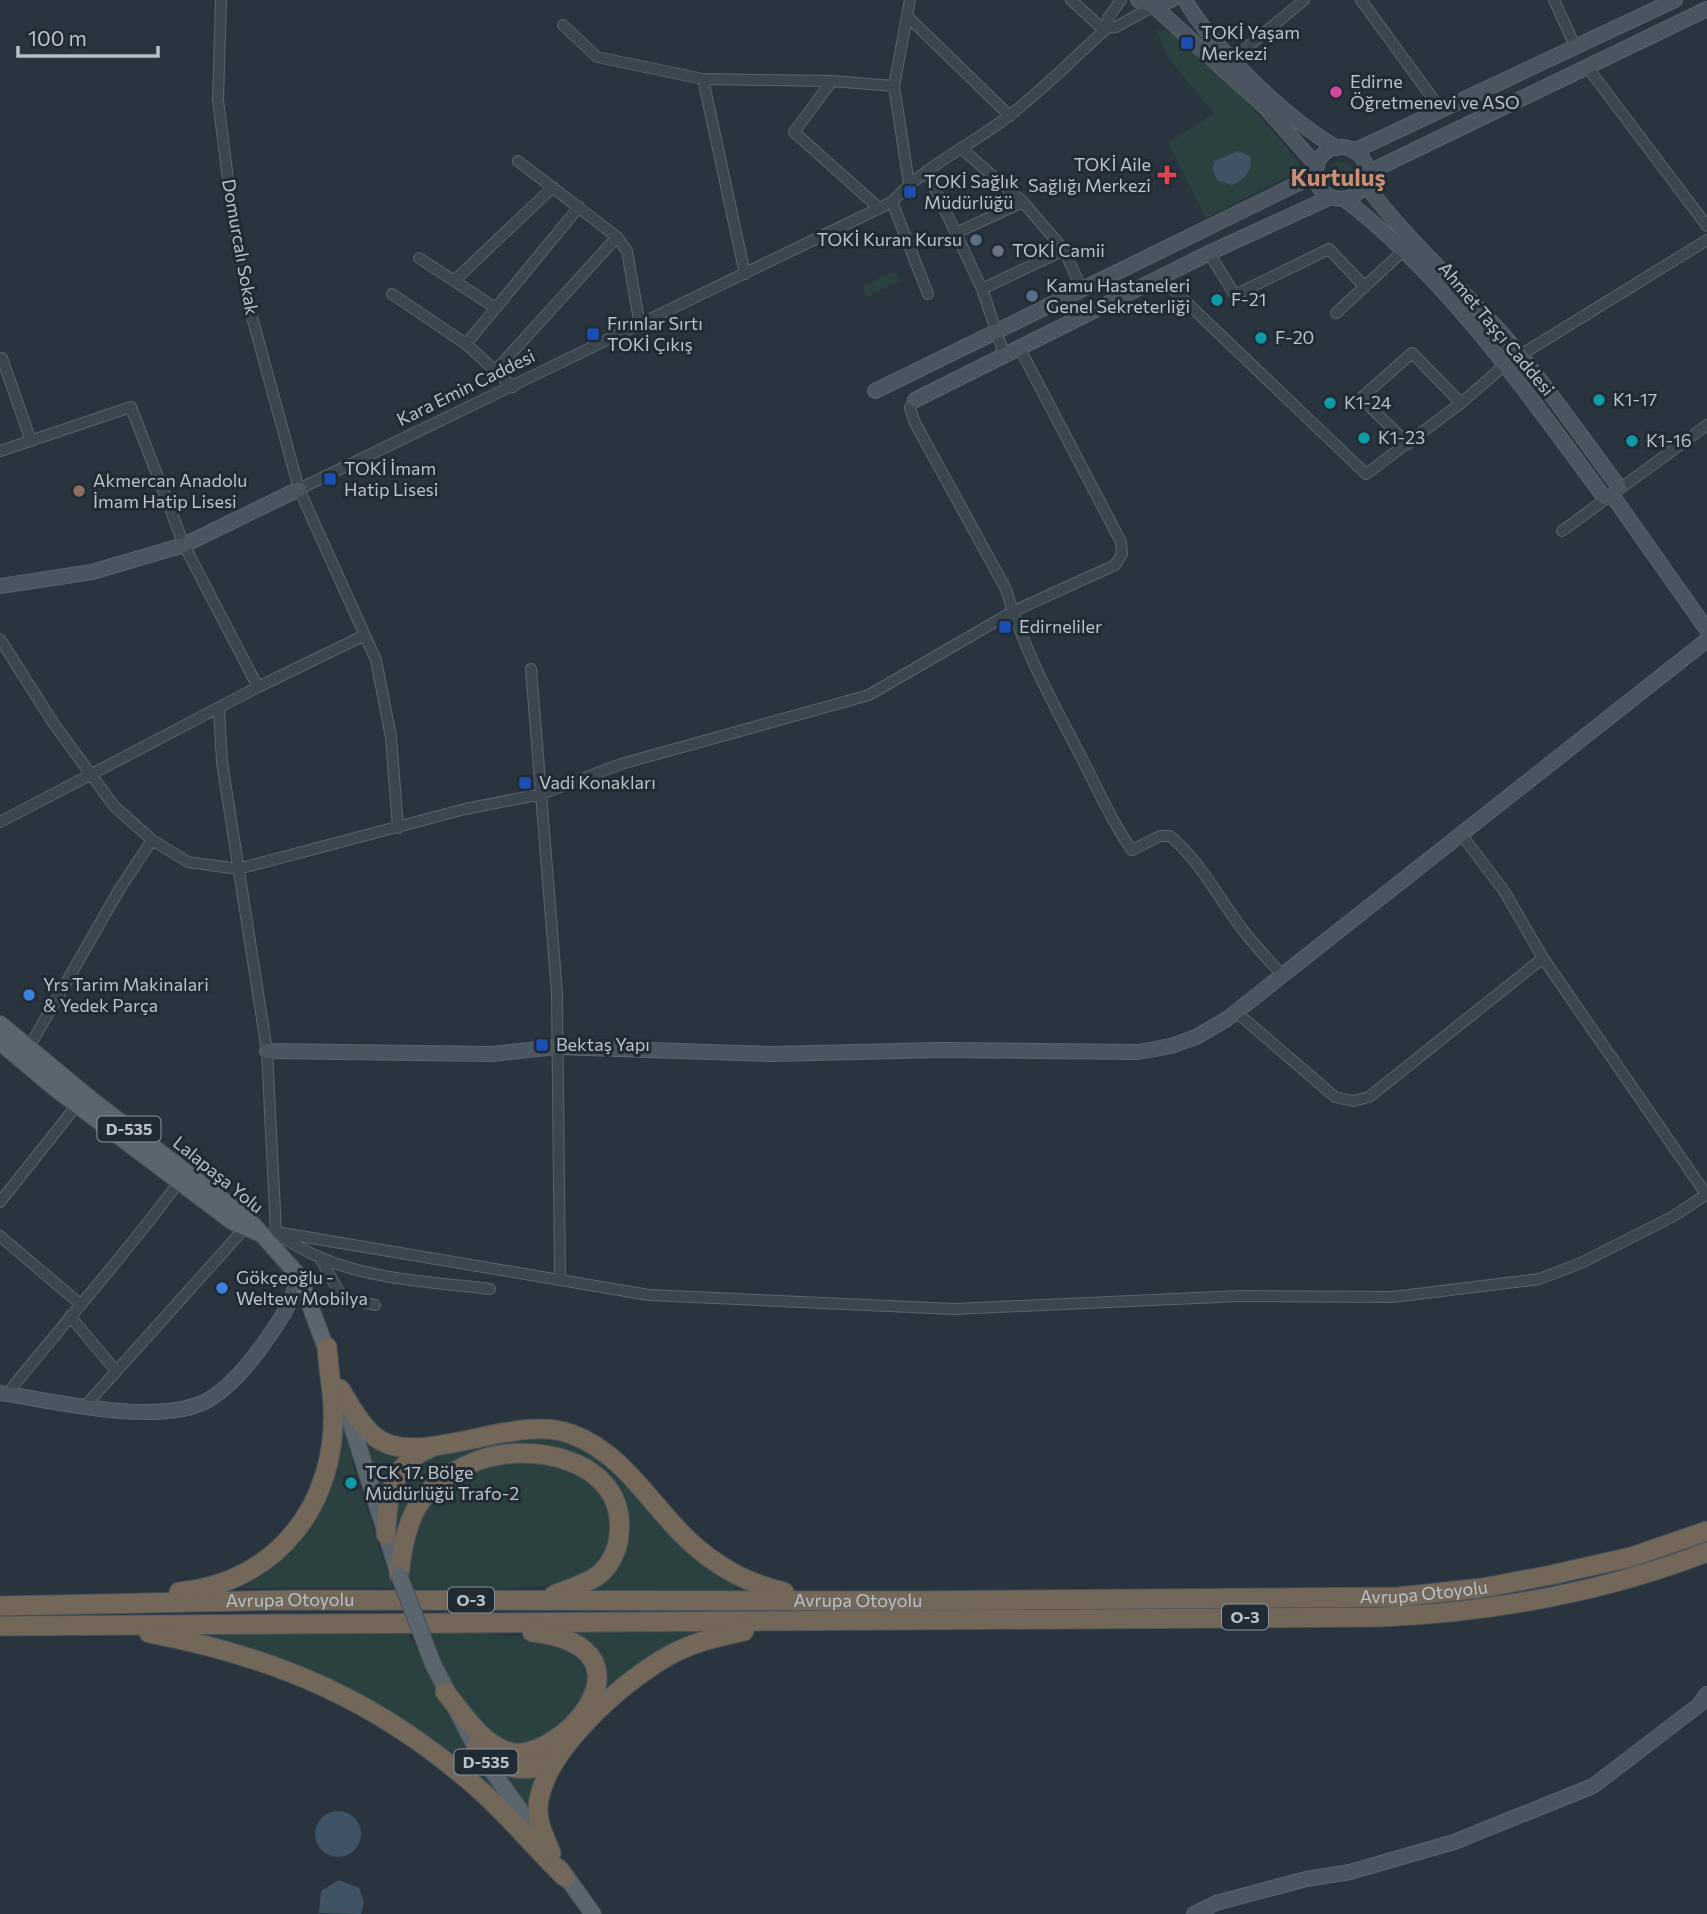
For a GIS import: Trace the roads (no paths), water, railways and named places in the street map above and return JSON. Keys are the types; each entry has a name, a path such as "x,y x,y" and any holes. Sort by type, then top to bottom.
{"highway":[{"path":"118,1605 223,1583 259,1566 298,1530 317,1494 330,1443 333,1407 327,1347"},
{"path":"340,1389 366,1428 381,1441 408,1448 438,1446"},
{"path":"386,1534 391,1488 398,1472 423,1451 530,1427 570,1433 592,1443 621,1465 679,1531 707,1557 759,1586 823,1600"},
{"path":"399,1575 407,1525 431,1487 456,1470 490,1456 532,1451 566,1459 601,1480 617,1504 620,1527 614,1554 599,1575 543,1600"},
{"name":"Avrupa Otoyolu","path":"0,1606 289,1600 1398,1597 1491,1586 1551,1575 1631,1557 1707,1531"},
{"name":"Avrupa Otoyolu","path":"0,1626 1430,1615 1500,1606 1601,1585 1707,1552"},
{"path":"445,1692 485,1738 508,1752 519,1754 537,1752 550,1745 592,1699 598,1683 596,1667 582,1646 554,1634 515,1629 490,1621"},
{"path":"551,1853 541,1830 538,1808 543,1783 561,1753 614,1696 669,1656 704,1640 776,1622"},
{"path":"121,1625 204,1644 287,1668 366,1707 402,1730 472,1783 565,1877"},
{"path":"476,1748 504,1766 524,1770 543,1765 561,1753"}],"main road":[{"path":"1138,0 1154,7 1265,107 1316,170 1320,188 1337,198"},
{"path":"1154,7 1171,0"},
{"path":"1185,0 1195,16 1233,59 1284,108 1337,148 1354,151 1361,157 1366,178"},
{"path":"1354,151 1675,0"},
{"path":"915,400 1209,253 1337,198 1353,197 1366,178 1707,9"},
{"path":"875,391 902,380 996,329 1082,290 1316,170 1324,154 1337,148"},
{"name":"Ahmet Taşçı Caddesi","path":"1366,178 1395,224 1485,314 1520,356 1612,493"},
{"name":"Ahmet Taşçı Caddesi","path":"1337,198 1385,230 1404,250 1506,364 1612,493"},
{"name":"Kara Emin Caddesi","path":"0,587 92,572 184,545 299,489"},
{"path":"1612,493 1707,630"},
{"path":"267,1051 492,1054 556,1047 770,1054 941,1050 1138,1052 1196,1037 1236,1012 1707,640"},
{"name":"Lalapaşa Yolu","path":"0,1024 28,1049 238,1211 260,1233"},
{"name":"Lalapaşa Yolu","path":"0,1042 77,1105 179,1182 260,1233"},
{"name":"D-535","path":"260,1233 281,1253 299,1276 327,1347 399,1575 445,1692 476,1748 551,1853 600,1914"},
{"path":"3,1394 143,1413 176,1410 209,1399 243,1372 290,1307 299,1276"},
{"path":"1194,1914 1216,1903 1306,1879 1350,1872 1454,1842 1593,1786 1699,1705 1707,1693"},
{"name":"D-535","path":"551,1853 593,1914"}],"street":[{"name":"Domurcalı Sokak","path":"221,0 218,100 233,219 251,313 299,489 376,660 384,692 398,828"},
{"path":"909,184 894,86 910,0"},
{"path":"1071,0 1106,29"},
{"path":"1106,29 1108,18 1121,0"},
{"path":"1233,59 1304,0"},
{"path":"1361,0 1441,111"},
{"path":"1554,0 1575,46"},
{"path":"1106,29 1116,27 1154,7"},
{"path":"907,16 1010,116"},
{"path":"563,25 597,57 703,79 832,81 894,86"},
{"name":"Kara Emin Caddesi","path":"299,489 892,202 909,184 1010,116 1058,76 1106,29"},
{"path":"1588,68 1707,226"},
{"path":"703,79 746,274"},
{"path":"832,81 794,132 880,208"},
{"path":"963,150 1023,201 1064,250 1082,290"},
{"path":"519,161 617,237 627,251 640,326"},
{"path":"928,172 982,289 1005,357"},
{"path":"454,281 553,187"},
{"path":"958,232 1023,201"},
{"path":"892,202 928,294"},
{"path":"466,344 579,207"},
{"path":"495,371 617,237"},
{"path":"1161,278 1366,474 1461,404 1506,364 1707,240"},
{"path":"1209,253 1235,295 1329,249 1365,287"},
{"path":"982,289 1064,250"},
{"path":"1336,313 1404,250"},
{"path":"419,258 494,307"},
{"path":"392,294 466,344 513,387"},
{"path":"0,639 114,806 152,841 188,862 238,869 542,794 621,764 869,695 1012,612 1115,565 1122,554 1121,542 1020,349"},
{"path":"1408,444 1361,398 1412,353 1461,404"},
{"path":"2,358 31,441"},
{"path":"915,400 910,408 915,424 1006,589 1012,612 1050,697 1112,820 1132,850 1160,836 1170,836 1187,851 1242,929 1282,975"},
{"path":"0,451 131,407 184,545 258,687"},
{"path":"1562,531 1707,425"},
{"path":"0,822 219,710 258,687 365,635"},
{"path":"531,669 557,993 560,1280"},
{"path":"86,1405 116,1371 260,1233 267,1051 222,762 219,710"},
{"path":"260,1233 649,1295 954,1309 1240,1296 1393,1297 1539,1279 1581,1263 1672,1217 1707,1194 1543,958 1504,891 1461,834"},
{"path":"28,1049 118,890 152,841"},
{"path":"1236,1012 1314,1082 1335,1097 1353,1101 1369,1097 1543,958"},
{"path":"0,1202 77,1105"},
{"path":"3,1394 131,1246 179,1182"},
{"path":"260,1233 321,1260 389,1277 490,1289"},
{"path":"0,1236 80,1304"},
{"path":"321,1260 342,1297 375,1305"},
{"path":"69,1316 116,1371"}],"water":[{"path":"1238,151 1250,156 1247,174 1232,185 1217,180 1212,168 1215,161"},
{"path":"338,1811 355,1817 361,1834 355,1851 338,1857 321,1851 315,1834 321,1817"},
{"path":"339,1880 359,1888 364,1903 361,1914 319,1913 321,1891"}],"place":[{"name":"TOKİ Yaşam Merkezi","path":"1187,43"},
{"name":"Edirne Öğretmenevi ve ASO","path":"1336,92"},
{"name":"TOKİ Aile Sağlığı Merkezi","path":"1167,175"},
{"name":"TOKİ Sağlık Müdürlüğü","path":"910,192"},
{"name":"TOKİ Kuran Kursu","path":"976,240"},
{"name":"TOKİ Camii","path":"998,251"},
{"name":"Kamu Hastaneleri Genel Sekreterliği","path":"1032,296"},
{"name":"F-21","path":"1217,300"},
{"name":"Fırınlar Sırtı TOKİ Çıkış","path":"593,334"},
{"name":"F-20","path":"1261,338"},
{"name":"K1-17","path":"1599,400"},
{"name":"K1-24","path":"1330,403"},
{"name":"K1-23","path":"1364,438"},
{"name":"K1-16","path":"1632,441"},
{"name":"TOKİ İmam Hatip Lisesi","path":"330,479"},
{"name":"Akmercan Anadolu İmam Hatip Lisesi","path":"79,491"},
{"name":"Edirneliler","path":"1005,627"},
{"name":"Vadi Konakları","path":"525,783"},
{"name":"Yrs Tarim Makinalari & Yedek Parça","path":"29,995"},
{"name":"Bektaş Yapı","path":"542,1045"},
{"name":"Gökçeoğlu - Weltew Mobilya","path":"222,1288"},
{"name":"TCK 17. Bölge Müdürlüğü Trafo-2","path":"351,1483"}],"district":[{"name":"Kurtuluş","path":"1338,178"}]}
